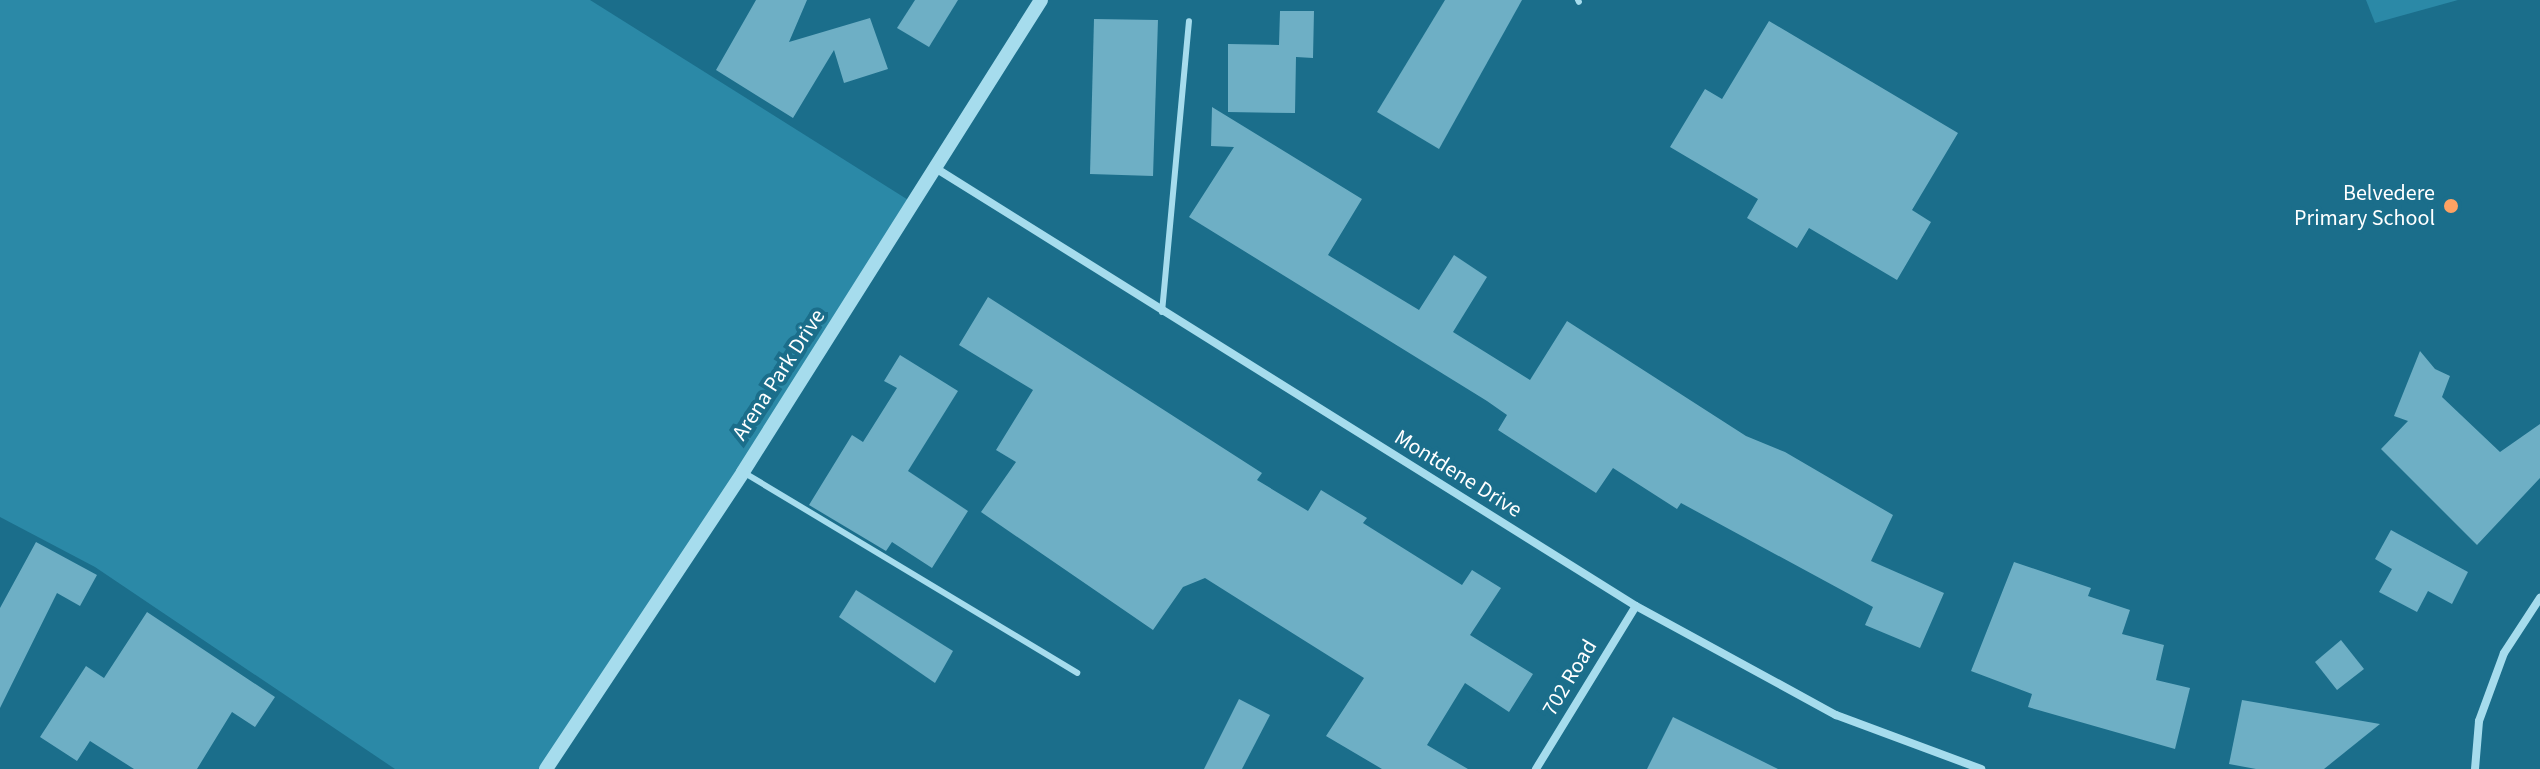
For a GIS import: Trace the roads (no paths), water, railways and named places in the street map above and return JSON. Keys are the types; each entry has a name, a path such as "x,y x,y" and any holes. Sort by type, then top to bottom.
{"street":[{"name":"Arena Park Drive","path":"546,769 743,472 1041,0"},
{"name":"Montdene Drive","path":"937,169 1636,606 1836,715 1981,769"},
{"path":"2475,769 2479,721 2504,653 2540,598"},
{"name":"702 Road","path":"1536,769 1636,606"}],"lane":[{"path":"1162,312 1189,21"},
{"path":"743,472 1077,673"}],"place":[{"name":"Belvedere Primary School","path":"2451,206"}]}
